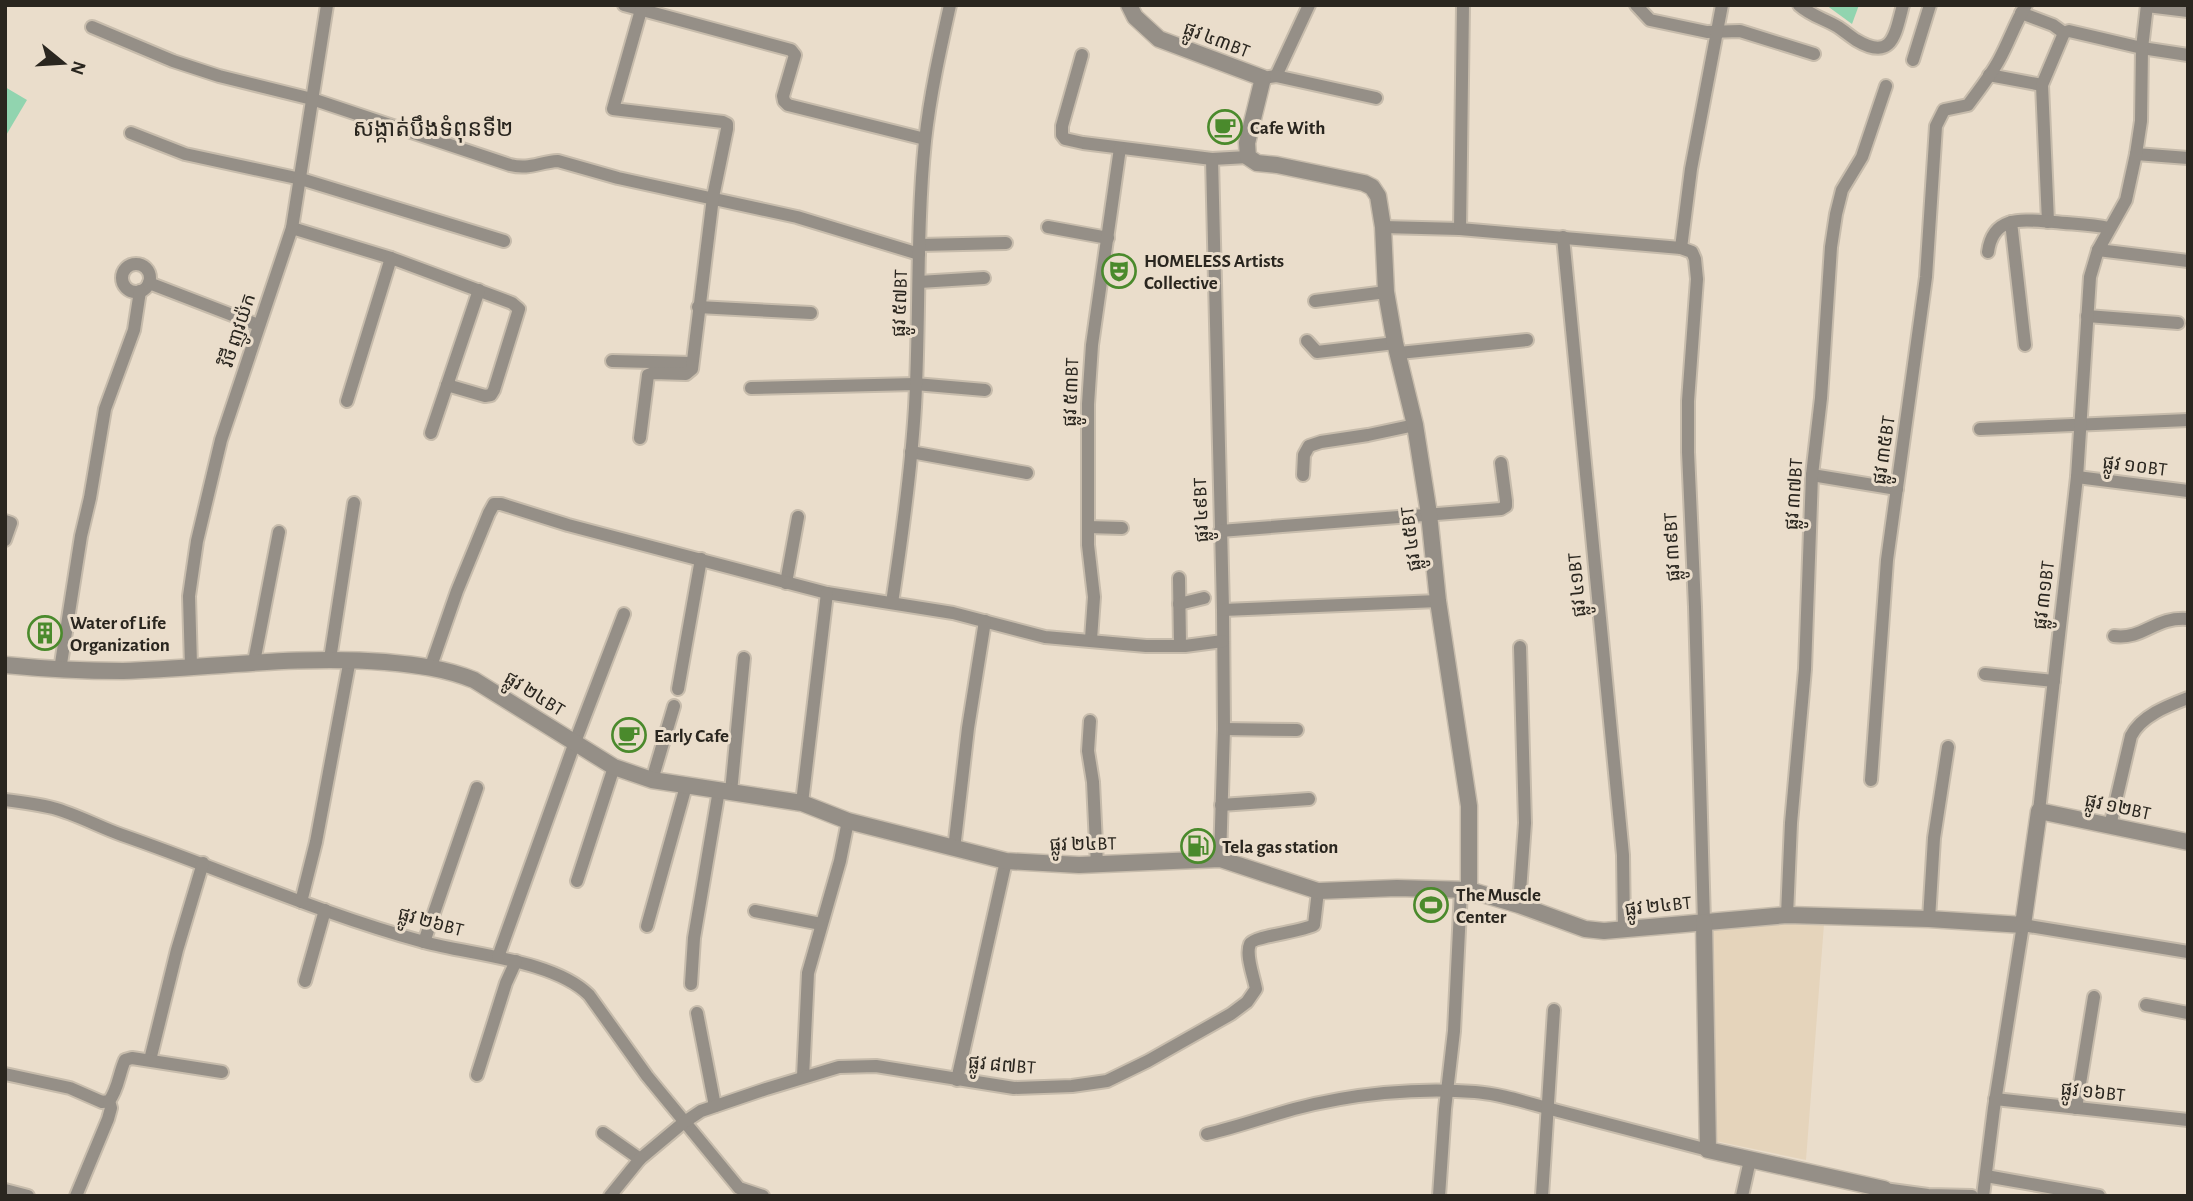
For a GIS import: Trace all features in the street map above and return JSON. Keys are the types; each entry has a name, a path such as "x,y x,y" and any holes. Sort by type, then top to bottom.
{"street":[{"name":"វិថី ញូវយ៉ក","path":"191,666 189,596 197,541 221,440 292,228 327,5"},
{"path":"624,5 792,50 795,54 783,96 788,105 925,139"},
{"name":"ផ្លូវ ៥៧BT","path":"892,603 907,501 911,452 925,139 950,5"},
{"name":"ផ្លូវ ៤៣BT","path":"1129,5 1135,17 1159,39 1270,77 1247,143 1248,157"},
{"path":"1310,5 1270,77 1376,98"},
{"path":"1460,229 1464,5"},
{"path":"1636,5 1650,20 1718,34 1740,31 1814,54"},
{"path":"1383,227 1460,229 1681,248 1691,169 1722,5"},
{"path":"1799,5 1807,13 1838,26 1873,49 1885,48 1894,39 1903,5"},
{"path":"1913,60 1930,5"},
{"path":"2147,6 2188,11"},
{"name":"ផ្លូវ ៣១BT","path":"1983,1196 2039,811 2077,477 2090,277 2098,250 2126,200 2136,154 2141,121 2142,48 2147,6"},
{"path":"2042,85 1989,75 2024,9 2064,33 2081,33 2142,48 2188,54"},
{"path":"640,438 648,375 686,374 692,369 713,197 727,124 613,109 641,10"},
{"path":"92,27 173,61 219,76 312,99 518,167 528,168 548,161 558,161 618,178 797,217 919,250 1006,243"},
{"path":"2048,222 2042,85 2064,33"},
{"path":"1082,55 1062,135 1065,139 1212,159 1248,157"},
{"name":"ផ្លូវ ៣៥BT","path":"1871,780 1887,560 1926,277 1936,126 1944,110 1968,105 1989,75"},
{"name":"ផ្លូវ ៣៧BT","path":"1787,915 1791,823 1805,669 1812,475 1821,398 1826,294 1836,214 1842,190 1862,157 1885,86"},
{"path":"131,133 185,153 301,179 504,241"},
{"name":"ផ្លូវ ៥៣BT","path":"1091,639 1094,597 1088,527 1088,404 1092,345 1120,148"},
{"path":"2136,154 2188,158"},
{"name":"ផ្លូវ ៤៥BT","path":"1248,157 1257,163 1364,183 1372,187 1378,196 1383,227 1386,292 1415,425 1469,806 1465,890"},
{"name":"ផ្លូវ ៤៩BT","path":"1212,159 1223,610 1224,729 1220,859"},
{"path":"1988,252 1997,229 2025,219 2078,222 2109,228"},
{"path":"2011,222 2025,345"},
{"path":"1048,227 1108,238"},
{"path":"292,228 391,258 480,290 512,303 519,309 495,390 491,395 485,396 446,385"},
{"name":"ផ្លូវ ៤១BT","path":"1563,237 1623,855 1624,930"},
{"name":"ផ្លូវ ៣៩BT","path":"1681,248 1692,252 1697,279 1688,401 1688,452 1695,607 1708,1150"},
{"path":"2098,250 2188,261"},
{"path":"347,401 391,258"},
{"path":"919,282 984,278"},
{"path":"60,670 105,409 134,330 144,287 258,325"},
{"path":"431,433 480,290"},
{"path":"1315,301 1386,292"},
{"path":"698,307 811,313"},
{"path":"2087,316 2178,323"},
{"path":"1307,341 1317,352 1527,340"},
{"path":"612,361 692,363"},
{"path":"751,388 915,384 985,390"},
{"path":"1980,429 2188,420"},
{"path":"1303,475 1304,455 1309,446 1415,425"},
{"path":"911,452 1027,472"},
{"path":"1220,531 1504,508 1506,501 1501,463"},
{"path":"1812,475 1897,489"},
{"name":"ផ្លូវ ១០BT","path":"2077,477 2188,491"},
{"path":"330,659 354,502"},
{"path":"431,666 457,591 494,504 501,503 568,525 786,583 827,593 985,621 1045,637 1146,646 1223,641"},
{"path":"786,583 798,517"},
{"path":"5,540 8,522"},
{"path":"1088,527 1122,528"},
{"path":"254,662 279,533"},
{"path":"678,690 701,559"},
{"path":"1179,578 1180,645"},
{"path":"802,803 827,593"},
{"path":"1179,604 1204,598"},
{"path":"1223,610 1438,601"},
{"path":"498,957 624,614"},
{"path":"2113,636 2136,636 2153,624 2178,618 2188,619"},
{"path":"954,849 968,728 985,621"},
{"path":"1519,905 1525,824 1520,647"},
{"path":"301,902 316,842 350,659"},
{"name":"ផ្លូវ ២៤BT","path":"5,665 60,670 123,670 350,659 431,666 451,670 474,680 614,767 652,780 802,803 848,821 1006,861 1097,864 1220,859 1318,891 1397,888 1465,890 1519,905 1586,929 1624,930 1787,915 1929,919 2023,925 2188,952"},
{"path":"691,984 694,938 725,791 744,659"},
{"path":"1985,674 2054,681"},
{"path":"2110,826 2131,736 2137,724 2188,698"},
{"path":"652,780 674,706"},
{"path":"1090,722 1088,751 1093,782 1097,864"},
{"path":"1224,729 1297,730"},
{"path":"1929,919 1934,838 1948,747"},
{"path":"577,881 614,767"},
{"path":"647,926 686,786"},
{"path":"424,942 477,788"},
{"path":"1221,805 1309,799"},
{"name":"ផ្លូវ ២៦BT","path":"5,800 56,808 99,827 203,863 301,902 424,942 516,961 577,983 589,995 735,1192 763,1196"},
{"name":"ផ្លូវ ១២BT","path":"2039,811 2188,842"},
{"path":"803,1077 808,973 840,861 848,821"},
{"path":"957,1080 1006,861"},
{"path":"150,1060 177,950 203,863"},
{"path":"1439,1196 1465,890"},
{"name":"ផ្លូវ ៨៧BT","path":"610,1196 640,1159 701,1111 839,1067 876,1066 1014,1088 1072,1086 1107,1081 1148,1061 1247,1002 1256,989 1250,959 1251,941 1284,935 1314,925 1318,891"},
{"path":"305,981 325,910"},
{"path":"755,911 821,924"},
{"path":"477,1075 506,983 516,961"},
{"path":"2076,1108 2094,997"},
{"path":"2146,1005 2188,1013"},
{"path":"1542,1196 1555,1010"},
{"path":"698,1013 715,1106"},
{"path":"5,1074 70,1088 102,1102 109,1101 114,1096 125,1060 132,1058 222,1072"},
{"path":"1207,1134 1294,1109 1339,1100 1377,1095 1476,1092 1884,1192 1972,1196"},
{"name":"ផ្លូវ ១៦BT","path":"1995,1099 2188,1120"},
{"path":"76,1196 108,1119 111,1108 109,1101"},
{"path":"603,1133 640,1159"},
{"path":"1742,1196 1750,1160"},
{"path":"1986,1176 2099,1196"},
{"path":"5,1190 27,1196"}],"shaded area":[{"path":"1824,924 1806,1160 1715,1141 1711,930"}],"green space":[{"path":"1826,5 1859,5 1852,24"},
{"path":"5,87 27,100 5,137"}],"place":[{"name":"Cafe With","path":"1225,127"},
{"name":"HOMELESS Artists Collective","path":"1119,271"},
{"name":"Water of Life Organization","path":"45,633"},
{"name":"Early Cafe","path":"629,735"},
{"name":"Tela gas station","path":"1198,846"},
{"name":"The Muscle Center","path":"1431,905"}],"district":[{"name":"សង្កាត់បឹងទំពុនទី២","path":"433,128"}]}
